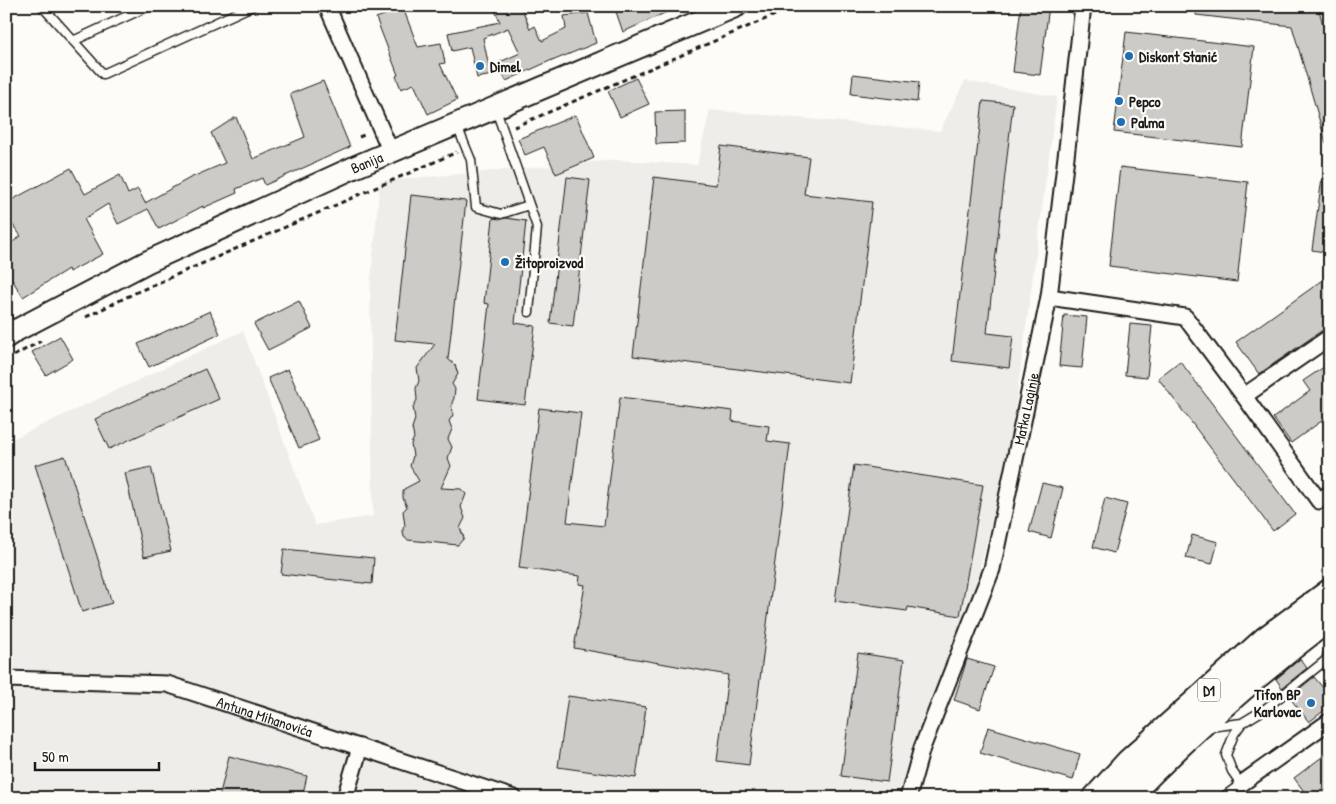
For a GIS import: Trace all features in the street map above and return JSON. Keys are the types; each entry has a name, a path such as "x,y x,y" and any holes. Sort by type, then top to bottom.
{"highway":[{"name":"D1","path":"1096,798 1129,762 1257,647 1330,592"},
{"name":"D1","path":"1126,798 1197,729 1277,658 1330,617"}],"main road":[{"name":"Banija","path":"9,328 146,262 391,152 736,6"}],"street":[{"path":"327,6 391,152"},
{"name":"Matka Laginje","path":"908,798 922,748 992,569 1048,297 1068,140 1082,6"},
{"path":"1048,297 1185,317 1319,501 1330,493"},
{"path":"1244,396 1330,337"},
{"name":"Antuna Mihanovića","path":"6,679 167,684 514,798"},
{"path":"1242,784 1330,721"},
{"path":"345,798 360,747"}],"lane":[{"path":"54,6 44,8 103,74 252,6"},
{"path":"73,41 149,6"},
{"path":"495,108 537,227 529,312"},
{"path":"456,124 471,160 476,207 501,214 529,205"},
{"path":"1197,729 1242,723 1265,710 1326,660 1330,647"},
{"path":"1222,798 1242,784 1232,771 1226,754 1234,734 1242,723"}],"path":[{"path":"516,126 796,6"},
{"path":"78,320 137,292 452,154"},
{"path":"6,360 46,338"}],"shaded area":[{"path":"965,81 1057,97 1010,447 968,616 904,798 6,798 6,442 243,331 315,525 373,516 370,290 380,181 616,160 697,165 710,110 940,131"}],"building":[{"path":"493,6 521,6 530,29 535,26 542,41 566,29 564,16 588,13 596,43 506,81 502,73 477,78 470,47 452,51 448,33 500,22","holes":["508,28 520,53 489,67 483,38"]},
{"path":"614,6 680,6 623,32"},
{"path":"1021,6 1049,6 1040,75 1013,72"},
{"path":"1196,6 1318,6 1330,51 1330,142 1326,143 1292,26 1196,15"},
{"path":"403,8 418,47 441,43 445,63 440,64 457,100 428,114 414,84 401,89 396,76 398,75 376,18"},
{"path":"1126,32 1254,47 1242,147 1114,132"},
{"path":"853,74 919,82 917,102 851,94"},
{"path":"636,78 649,104 620,117 608,91"},
{"path":"323,81 350,147 265,185 262,178 236,189 237,193 203,208 203,206 159,229 148,209 118,224 108,204 84,219 103,254 69,272 68,269 23,297 6,270 6,247 21,236 6,216 6,203 71,168 85,194 120,175 128,194 138,189 145,203 190,178 225,163 211,133 236,117 253,159 305,137 290,94"},
{"path":"983,101 1013,104 987,333 1013,336 1009,368 952,361"},
{"path":"685,111 685,143 656,144 655,112"},
{"path":"576,115 594,158 556,174 544,147 525,155 518,139"},
{"path":"721,146 809,157 804,194 872,202 850,383 633,356 654,177 716,185"},
{"path":"1120,167 1248,182 1237,282 1109,266"},
{"path":"567,177 590,180 573,326 550,323"},
{"path":"1322,178 1330,179 1330,253 1312,250"},
{"path":"411,195 466,201 448,359 455,365 458,374 452,384 455,389 452,403 453,415 449,421 452,429 448,439 452,447 448,458 451,466 441,488 461,489 466,494 461,507 465,518 460,528 464,538 458,545 408,540 404,537 403,532 405,526 403,511 407,507 403,498 403,492 404,489 419,481 410,466 413,456 411,444 414,438 412,428 415,419 413,407 417,400 416,388 419,381 417,368 435,344 395,340"},
{"path":"493,218 526,221 515,323 535,326 525,405 478,399 489,304 484,303"},
{"path":"1330,275 1330,325 1259,374 1236,342"},
{"path":"299,301 312,328 268,350 254,324"},
{"path":"210,311 220,334 149,367 138,344"},
{"path":"1064,315 1087,317 1082,368 1059,366"},
{"path":"1130,324 1152,326 1147,377 1125,375"},
{"path":"60,336 73,359 46,375 32,352"},
{"path":"1180,361 1295,514 1273,531 1158,378"},
{"path":"1330,363 1330,415 1291,443 1273,418 1310,391 1303,381"},
{"path":"205,369 219,399 109,449 95,419"},
{"path":"288,369 319,440 299,448 268,378"},
{"path":"620,397 733,411 732,421 769,426 767,441 790,444 749,765 717,761 728,675 574,648 585,585 579,584 580,576 519,568 539,408 581,413 567,522 604,526"},
{"path":"65,456 112,603 82,612 35,465"},
{"path":"854,465 983,485 960,616 908,607 907,611 835,601"},
{"path":"151,467 171,551 144,557 125,473"},
{"path":"1042,483 1063,488 1051,538 1029,532"},
{"path":"1105,498 1127,504 1114,553 1093,547"},
{"path":"1192,535 1218,542 1212,564 1186,558"},
{"path":"284,549 374,558 372,584 281,574"},
{"path":"858,653 904,660 887,782 841,776"},
{"path":"967,659 994,667 980,709 954,700"},
{"path":"1300,659 1307,668 1282,688 1276,679"},
{"path":"1314,677 1324,689 1330,685 1330,706 1309,722 1289,697"},
{"path":"568,696 646,707 636,778 558,767"},
{"path":"988,727 1080,754 1073,780 980,753"},
{"path":"1330,751 1330,787 1316,798 1309,798 1294,778"},
{"path":"229,756 307,776 302,798 219,798"}],"place":[{"name":"Diskont Stanić","path":"1129,56"},
{"name":"Dimel","path":"480,66"},
{"name":"Pepco","path":"1119,101"},
{"name":"Palma","path":"1121,122"},
{"name":"Žitoproizvod","path":"505,262"},
{"name":"Tifon BP Karlovac","path":"1311,703"}]}
